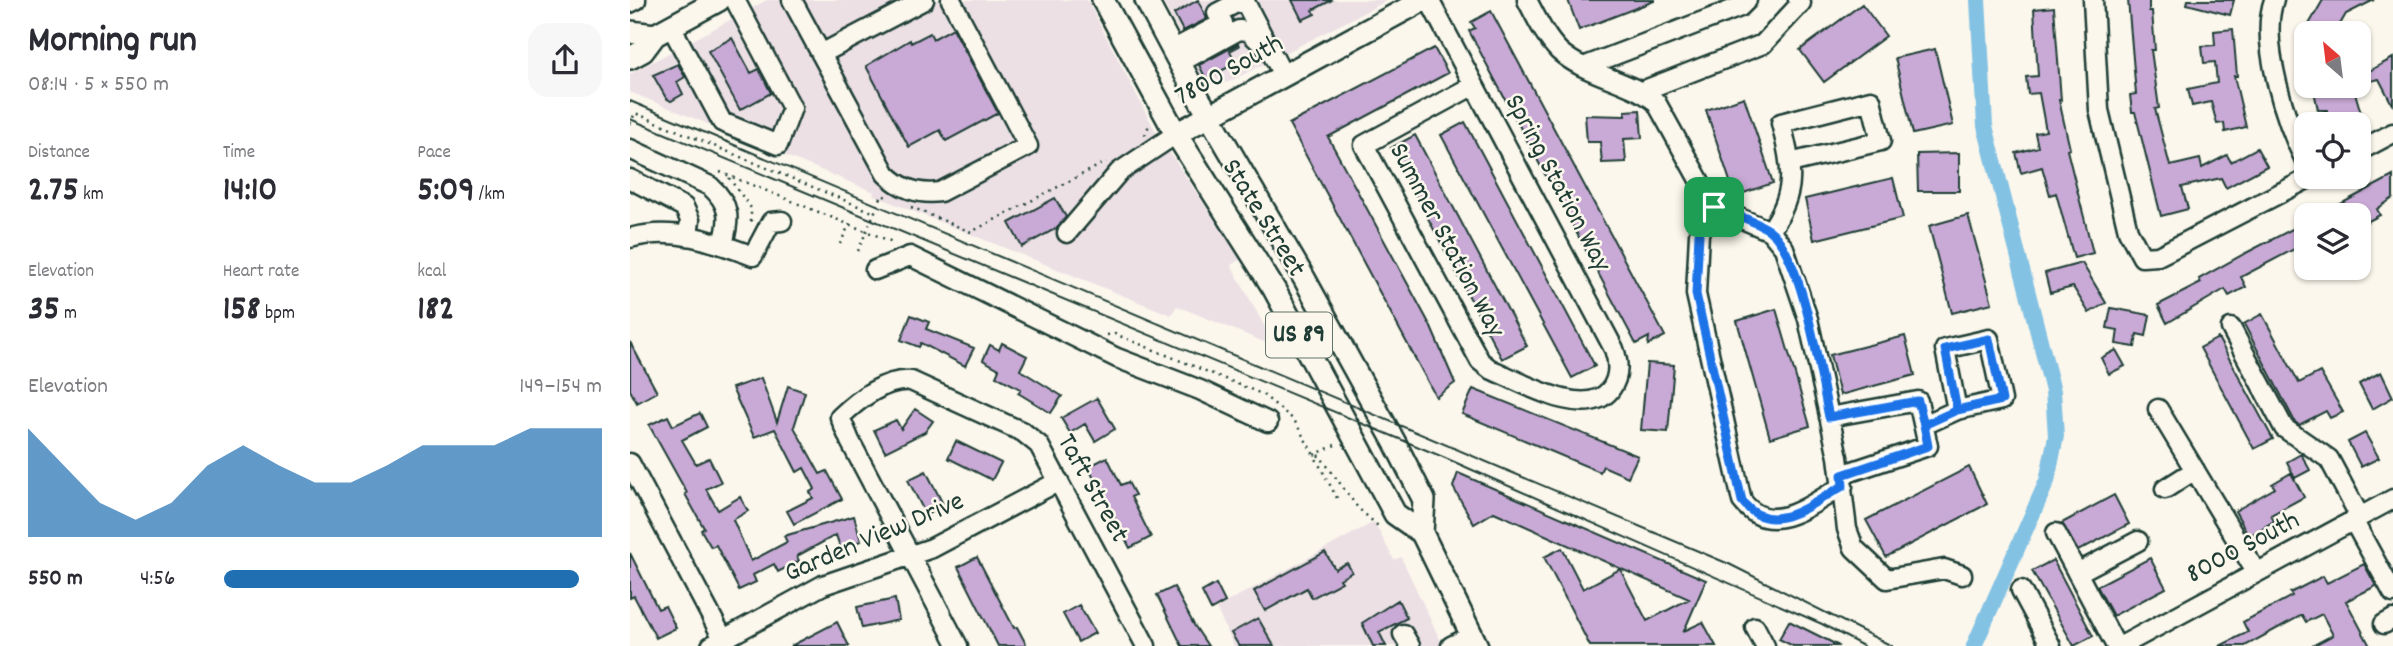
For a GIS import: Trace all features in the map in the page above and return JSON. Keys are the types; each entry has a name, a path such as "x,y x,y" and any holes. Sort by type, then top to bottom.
{"main road":[{"path":"630,58 643,51 663,30 719,0"},
{"name":"State Street","path":"1103,0 1176,134 1273,289 1395,514 1422,533 1475,641"},
{"name":"State Street","path":"1146,0 1208,115 1304,278 1395,443 1424,500 1422,533"},
{"name":"7800 South","path":"1176,134 1423,0"},
{"path":"630,32 663,30"}],"street":[{"path":"630,3 636,0"},
{"path":"663,30 722,122 778,145 792,108 735,0"},
{"path":"821,54 924,0"},
{"path":"797,2 821,54 886,174 902,187 930,193 940,192 1028,146 951,0"},
{"path":"1176,57 1223,23 1217,13 1243,0 1283,75"},
{"name":"Spring Station Way","path":"1429,0 1614,349 1618,373 1606,394 1594,402 1580,403 1566,400 1490,369 1480,361"},
{"path":"1527,0 1559,50 1586,66 1642,91 1663,114 1714,207 1770,231 1784,248 1803,300 1842,480 1843,512 1854,548 1887,579 1944,569 1962,575"},
{"path":"1586,66 1740,7 1747,0"},
{"path":"1642,91 1763,44 1801,3 1798,0"},
{"path":"2093,0 2099,110 2128,231 2141,257 2172,249 2294,186"},
{"path":"2274,0 2272,32 2279,95 2294,138"},
{"path":"1176,57 1240,30 1248,31 1270,51"},
{"name":"Summer Station Way","path":"1474,85 1364,145 1480,361"},
{"path":"1770,231 1782,213 1793,177 1781,123 1871,100 1881,141 1790,163"},
{"path":"2371,145 2393,133"},
{"path":"1067,233 1119,172 1176,134"},
{"path":"630,149 710,186 721,196 728,208 729,220 723,244"},
{"path":"630,179 684,206 690,220 688,236"},
{"path":"1714,207 1704,220 1699,234 1696,294 1742,501 1752,514 1766,520 1781,518 1842,480 1928,446 1918,401 1829,417"},
{"path":"630,238 661,233 688,236 723,244 753,256 771,222 782,221"},
{"path":"875,270 910,256 1117,358 1200,390 1268,422"},
{"path":"2231,328 2284,428 2329,459 2393,593"},
{"name":"Taft Street","path":"911,557 849,441 841,417 858,399 889,384 911,380 1032,437 1059,481 1146,646"},
{"path":"2158,409 2256,572"},
{"path":"1924,425 1957,410"},
{"path":"630,463 721,644"},
{"path":"2165,489 2195,471"},
{"name":"Garden View Drive","path":"721,644 841,577 911,557 1059,481"},
{"name":"8000 South","path":"2121,646 2393,499"},
{"path":"2056,533 2116,646"},
{"path":"2077,573 2138,541"},
{"path":"911,557 958,646"},
{"path":"2021,590 2051,646"},
{"path":"1755,627 1765,646"},
{"path":"1451,646 1475,641"}],"path":[{"path":"630,124 635,113 875,213"},
{"path":"1141,143 1149,125"},
{"path":"907,206 971,232 1117,156"},
{"path":"727,175 751,208 753,218 749,232"},
{"path":"858,251 882,195 894,201"},
{"path":"840,244 850,223"},
{"path":"1335,445 1314,455 1337,498"}],"shaded area":[{"path":"767,0 1087,0 1156,132 1241,259 1231,265 1276,347 1177,306 1171,315 873,195 874,192 630,92 630,74"},
{"path":"1162,0 1388,0 1229,82 1214,85 1201,76"},
{"path":"1374,522 1394,560 1401,557 1443,646 1234,646 1216,608"}],"building":[{"path":"1198,0 1207,19 1183,31 1174,14"},
{"path":"1292,0 1332,0 1313,10 1315,14 1302,20"},
{"path":"1568,0 1654,0 1654,1 1579,30"},
{"path":"2128,0 2149,0 2149,11 2152,11 2155,50 2151,50 2159,108 2155,109 2170,166 2200,159 2202,168 2227,155 2231,162 2257,148 2267,166 2226,188 2221,178 2182,187 2188,209 2161,216 2135,112 2132,112 2130,95 2136,94"},
{"path":"2188,0 2234,0 2230,15 2187,4"},
{"path":"2323,0 2374,0 2346,14 2342,21 2311,21"},
{"path":"1862,4 1886,36 1824,82 1800,50"},
{"path":"2054,7 2059,100 2070,149 2067,150 2093,253 2074,258 2056,193 2050,195 2042,167 2021,173 2016,153 2038,147 2035,133 2046,131 2039,93 2028,94 2026,77 2038,76 2034,9"},
{"path":"1491,11 1665,336 1648,345 1649,337 1636,344 1558,198 1563,194 1552,175 1547,178 1469,31 1475,28 1471,22"},
{"path":"953,28 998,113 946,141 940,130 909,147 866,66 910,40 911,43 930,33 933,39"},
{"path":"2233,29 2237,76 2234,76 2246,127 2225,132 2224,123 2217,124 2211,102 2192,106 2188,89 2217,83 2215,62 2204,63 2202,46 2215,45 2214,31"},
{"path":"732,38 751,73 759,69 771,93 740,110 708,51"},
{"path":"1238,44 1239,46 1230,51 1236,63 1206,79 1199,65"},
{"path":"1434,48 1448,73 1328,137 1430,325 1455,383 1436,397 1289,124"},
{"path":"1935,49 1953,125 1913,134 1895,58"},
{"path":"2393,58 2393,106 2379,79 2371,81 2371,70"},
{"path":"678,64 685,77 677,82 683,94 671,101 666,98 653,75"},
{"path":"1744,97 1773,183 1735,196 1706,110"},
{"path":"2316,98 2357,98 2361,112 2324,112 2328,110 2318,110"},
{"path":"1640,110 1642,138 1624,139 1626,162 1602,163 1600,142 1587,142 1585,115 1625,116 1625,111"},
{"path":"1465,122 1595,366 1572,378 1441,135"},
{"path":"1415,135 1527,346 1502,359 1391,148"},
{"path":"1959,153 1959,191 1918,191 1917,154"},
{"path":"2393,176 2393,198 2377,209 2380,215 2371,220 2371,203 2342,203 2371,189"},
{"path":"1893,178 1903,218 1814,240 1805,199"},
{"path":"1055,198 1066,217 1057,228 1022,247 1009,223"},
{"path":"1968,215 1992,303 1952,313 1929,226"},
{"path":"2294,228 2294,249 2241,277 2246,287 2229,296 2225,289 2167,323 2158,305 2201,283 2199,279"},
{"path":"2082,263 2106,303 2089,313 2073,287 2050,293 2045,273"},
{"path":"2111,308 2150,315 2146,336 2137,334 2135,347 2116,344 2118,330 2107,328"},
{"path":"1776,309 1810,426 1770,438 1737,321"},
{"path":"2262,314 2299,383 2320,372 2343,412 2330,418 2326,411 2299,425 2295,422 2244,324"},
{"path":"911,315 929,322 926,329 974,348 965,366 921,343 919,347 901,340"},
{"path":"1905,336 1915,375 1840,395 1830,355"},
{"path":"2218,338 2273,439 2254,449 2200,348"},
{"path":"630,342 657,392 637,403 630,390"},
{"path":"1002,343 1027,356 1020,370 1062,396 1051,413 1018,393 1021,389 996,376 999,369 983,360 990,345 999,350"},
{"path":"2116,350 2125,366 2109,374 2101,358"},
{"path":"1647,363 1674,365 1668,432 1641,430"},
{"path":"2381,372 2393,397 2372,409 2359,384"},
{"path":"761,378 777,422 788,386 805,392 794,427 820,474 827,471 842,499 794,524 787,511 813,498 810,492 815,489 804,468 797,472 775,429 754,437 732,388"},
{"path":"1473,389 1638,456 1628,477 1603,466 1600,472 1462,414"},
{"path":"1097,398 1115,429 1095,441 1085,424 1070,433 1061,418"},
{"path":"915,409 933,421 925,432 885,452 874,430 896,420 901,429"},
{"path":"700,413 707,427 682,440 696,464 709,458 721,482 706,489 718,510 740,497 748,511 733,520 751,561 787,542 784,536 854,516 861,541 840,547 836,535 797,556 799,561 778,572 774,564 753,575 756,582 739,590 716,545 711,547 701,530 704,528 685,494 687,493 649,425 668,416 673,426"},
{"path":"2365,433 2379,458 2361,467 2348,442"},
{"path":"956,441 1001,463 992,480 948,458"},
{"path":"2301,454 2310,470 2295,478 2287,462"},
{"path":"1107,457 1121,485 1128,482 1135,495 1131,497 1151,537 1130,548 1088,467"},
{"path":"1969,467 1987,504 1886,557 1866,520"},
{"path":"926,471 944,506 926,515 908,480"},
{"path":"1458,473 1706,580 1684,631 1703,622 1716,646 1590,646 1544,557 1562,548 1583,589 1620,569 1647,621 1689,599 1494,512 1474,524 1453,487"},
{"path":"2291,473 2304,497 2271,515 2274,521 2249,536 2235,511 2275,488 2272,484"},
{"path":"2114,495 2129,524 2078,551 2062,523"},
{"path":"1325,552 1335,569 1347,563 1352,572 1340,579 1342,582 1312,598 1307,588 1265,611 1254,591"},
{"path":"630,553 658,609 665,606 676,628 656,638 634,596 630,598"},
{"path":"977,557 1014,628 1017,627 1027,646 998,646 958,567"},
{"path":"2150,558 2166,588 2113,616 2097,586"},
{"path":"2053,560 2093,636 2074,646 2032,571"},
{"path":"2364,564 2376,586 2346,601 2370,646 2312,646 2333,635 2322,614 2306,622 2302,615 2245,646 2220,646 2248,632 2243,622 2292,596 2290,593 2323,576 2327,583"},
{"path":"1216,584 1225,602 1211,610 1202,592"},
{"path":"1174,587 1208,646 1182,646 1157,595"},
{"path":"895,599 899,620 862,628 857,607"},
{"path":"1398,600 1407,618 1379,632 1386,646 1373,646 1362,623"},
{"path":"1079,605 1095,633 1078,642 1063,614"},
{"path":"1258,618 1274,646 1239,646 1231,633"},
{"path":"1789,621 1839,646 1793,646 1779,639"},
{"path":"837,622 849,646 791,646"}],"waterway":[{"path":"1974,646 2047,481 2056,436 2053,391 1985,126 1978,0"}],"tram line":[{"path":"630,101 1729,564 1892,646"},
{"path":"630,119 1443,457 1822,624 1863,646"}],"route":[{"path":"1714,207 1704,220 1699,234 1696,294 1742,501 1752,514 1766,520 1781,518 1843,486 1842,475 1928,446 1924,425 1957,410 1945,349 1989,339 2002,400 1957,410 1924,425 1918,401 1829,417 1803,300 1784,248 1770,231 1714,207"}]}
